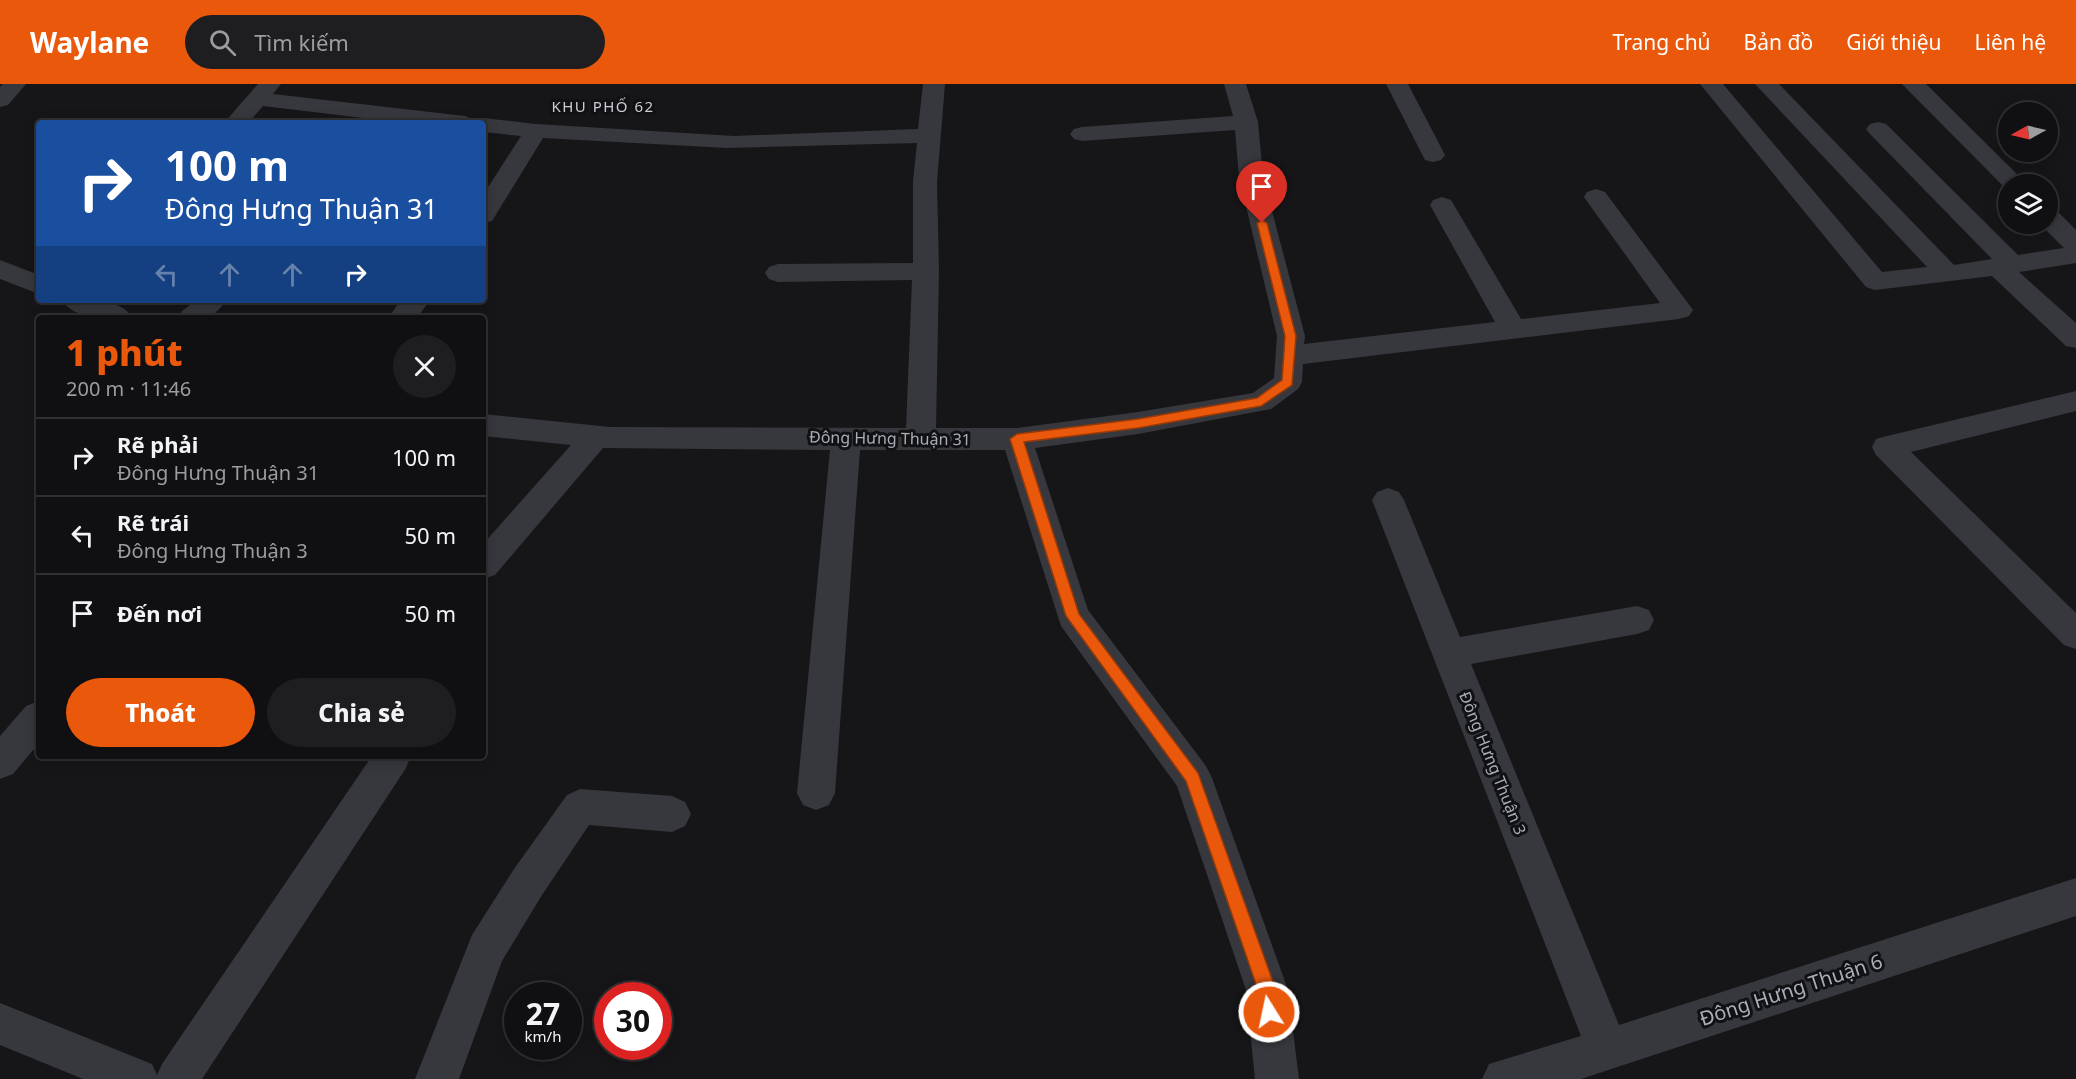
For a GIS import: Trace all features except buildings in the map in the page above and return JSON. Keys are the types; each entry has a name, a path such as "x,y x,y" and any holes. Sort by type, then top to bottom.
{"street":[{"path":"0,100 15,84"},
{"path":"921,439 926,271 925,182 934,84"},
{"path":"1235,84 1246,122 1251,177 1291,336 1289,369 1513,329 1679,310 1596,197"},
{"path":"1397,84 1433,155"},
{"path":"1711,84 1875,281 1948,274 2076,255"},
{"path":"1766,84 1948,274"},
{"path":"1913,84 2005,174"},
{"path":"239,120 264,91 446,120"},
{"path":"1082,134 1246,122"},
{"path":"486,125 536,131 734,141 929,136"},
{"path":"1878,129 2076,339"},
{"path":"486,210 536,131"},
{"path":"1442,205 1513,329"},
{"path":"2058,227 2076,245"},
{"path":"778,273 926,271"},
{"path":"83,303 112,315"},
{"path":"196,315 210,303"},
{"path":"404,315 414,303"},
{"name":"Đông Hưng Thuận 31","path":"486,425 595,437 1017,439 1138,423 1261,402 1289,369"},
{"path":"2076,400 1887,447 2076,635"},
{"path":"486,563 595,437"},
{"path":"816,793 846,437"},
{"path":"1017,439 1073,616 1193,778 1267,990 1277,1079"},
{"name":"Đông Hưng Thuận 3","path":"1388,500 1608,1050"},
{"path":"1449,653 1637,620"},
{"path":"0,762 36,720"},
{"path":"177,1079 391,759"},
{"path":"437,1079 486,949 579,807 672,814"},
{"name":"Đông Hưng Thuận 6","path":"1504,1079 1608,1050 2076,897"},
{"path":"0,1024 137,1079"}],"district":[{"name":"KHU PHỐ 62","path":"603,107"}],"route":[{"path":"1262,223 1291,336 1288,382 1261,402 1138,423 1017,439 1073,616 1193,778 1267,990 1269,1012"}]}
